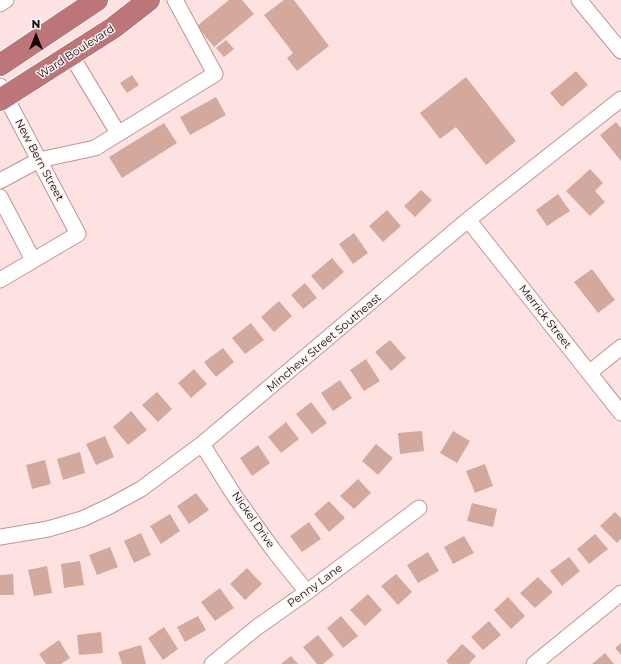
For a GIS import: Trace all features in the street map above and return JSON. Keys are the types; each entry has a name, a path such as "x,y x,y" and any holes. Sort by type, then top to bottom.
{"highway":[{"path":"0,65 97,0"},
{"name":"Ward Boulevard","path":"2,94 71,55 112,28 149,0"}],"street":[{"path":"0,4 6,0"},
{"path":"0,181 39,160 95,148 216,74 175,0"},
{"path":"579,0 621,51"},
{"path":"71,55 118,133"},
{"name":"New Bern Street","path":"2,94 78,234 33,260"},
{"name":"Minchew Street Southeast","path":"0,537 48,529 82,519 141,489 202,444 469,221 621,99"},
{"path":"0,197 33,260 0,280"},
{"name":"Merrick Street","path":"469,221 621,413"},
{"path":"589,373 621,347"},
{"name":"Nickel Drive","path":"202,444 274,551 308,592"},
{"name":"Penny Lane","path":"212,664 256,628 308,592 419,508"},
{"path":"534,664 621,593"}],"building":[{"path":"229,0 242,0 254,14 214,47 197,26"},
{"path":"284,0 294,0 329,46 297,71 287,58 293,53 264,15"},
{"path":"226,40 234,49 224,57 216,48"},
{"path":"576,71 588,85 562,107 550,93"},
{"path":"132,75 139,85 127,93 120,83"},
{"path":"466,77 516,141 486,165 456,127 440,139 420,113"},
{"path":"216,97 226,115 190,135 180,117"},
{"path":"616,122 621,128 621,161 600,135"},
{"path":"164,123 177,143 122,178 109,157"},
{"path":"590,169 603,183 595,191 605,202 590,216 566,191"},
{"path":"421,190 432,200 415,217 404,206"},
{"path":"558,194 570,211 547,226 536,210"},
{"path":"387,210 401,226 383,242 369,226"},
{"path":"354,233 368,253 353,264 339,244"},
{"path":"332,258 344,272 323,290 311,276"},
{"path":"592,269 615,300 598,313 574,282"},
{"path":"305,283 317,298 303,309 291,295"},
{"path":"279,301 292,316 274,332 261,317"},
{"path":"251,323 264,340 245,354 232,338"},
{"path":"390,340 406,358 391,371 375,352"},
{"path":"223,348 234,362 216,377 204,362"},
{"path":"366,359 380,381 364,391 350,370"},
{"path":"194,369 207,384 191,398 178,383"},
{"path":"340,380 352,398 333,411 321,393"},
{"path":"157,392 172,409 158,422 142,405"},
{"path":"311,402 327,423 312,434 296,414"},
{"path":"131,411 147,430 128,445 113,427"},
{"path":"286,422 299,439 281,453 268,437"},
{"path":"422,431 424,451 400,454 398,433"},
{"path":"453,431 470,441 457,463 440,453"},
{"path":"105,436 114,457 96,465 86,444"},
{"path":"376,444 393,458 378,475 362,461"},
{"path":"258,445 270,463 252,476 240,458"},
{"path":"80,452 85,473 63,480 57,459"},
{"path":"45,460 51,484 32,489 26,465"},
{"path":"485,464 493,486 475,493 466,471"},
{"path":"358,479 371,493 354,509 340,496"},
{"path":"196,493 209,510 189,524 177,506"},
{"path":"329,501 345,518 329,532 314,514"},
{"path":"472,503 497,509 493,527 467,521"},
{"path":"615,512 621,518 621,539 617,543 600,526"},
{"path":"170,514 180,531 161,544 150,526"},
{"path":"309,522 321,539 302,552 290,536"},
{"path":"141,533 151,555 134,563 124,541"},
{"path":"595,534 608,549 589,564 577,549"},
{"path":"464,536 474,553 453,564 444,547"},
{"path":"110,547 118,567 97,575 89,555"},
{"path":"428,552 439,571 418,583 407,565"},
{"path":"569,557 580,571 562,586 550,571"},
{"path":"80,561 84,585 64,588 61,564"},
{"path":"47,566 52,593 34,596 28,570"},
{"path":"247,568 262,584 245,600 230,584"},
{"path":"13,574 14,595 0,595 0,575"},
{"path":"396,574 412,592 398,605 381,586"},
{"path":"538,577 553,592 535,608 520,593"},
{"path":"220,588 234,608 215,621 201,602"},
{"path":"368,594 382,610 365,626 350,610"},
{"path":"508,597 525,616 511,629 494,610"},
{"path":"198,616 206,630 185,642 177,627"},
{"path":"341,616 358,636 343,648 327,628"},
{"path":"489,621 501,635 483,650 471,637"},
{"path":"164,627 178,649 163,660 148,638"},
{"path":"101,632 103,653 79,655 77,635"},
{"path":"318,635 334,655 323,664 317,664 303,647"},
{"path":"59,640 70,658 61,664 46,664 39,654"},
{"path":"621,643 621,655 615,648"},
{"path":"462,644 476,656 469,664 449,664 446,661"},
{"path":"141,645 146,664 122,664 118,652"},
{"path":"605,653 614,664 592,664"},
{"path":"291,656 298,664 281,664"}]}
